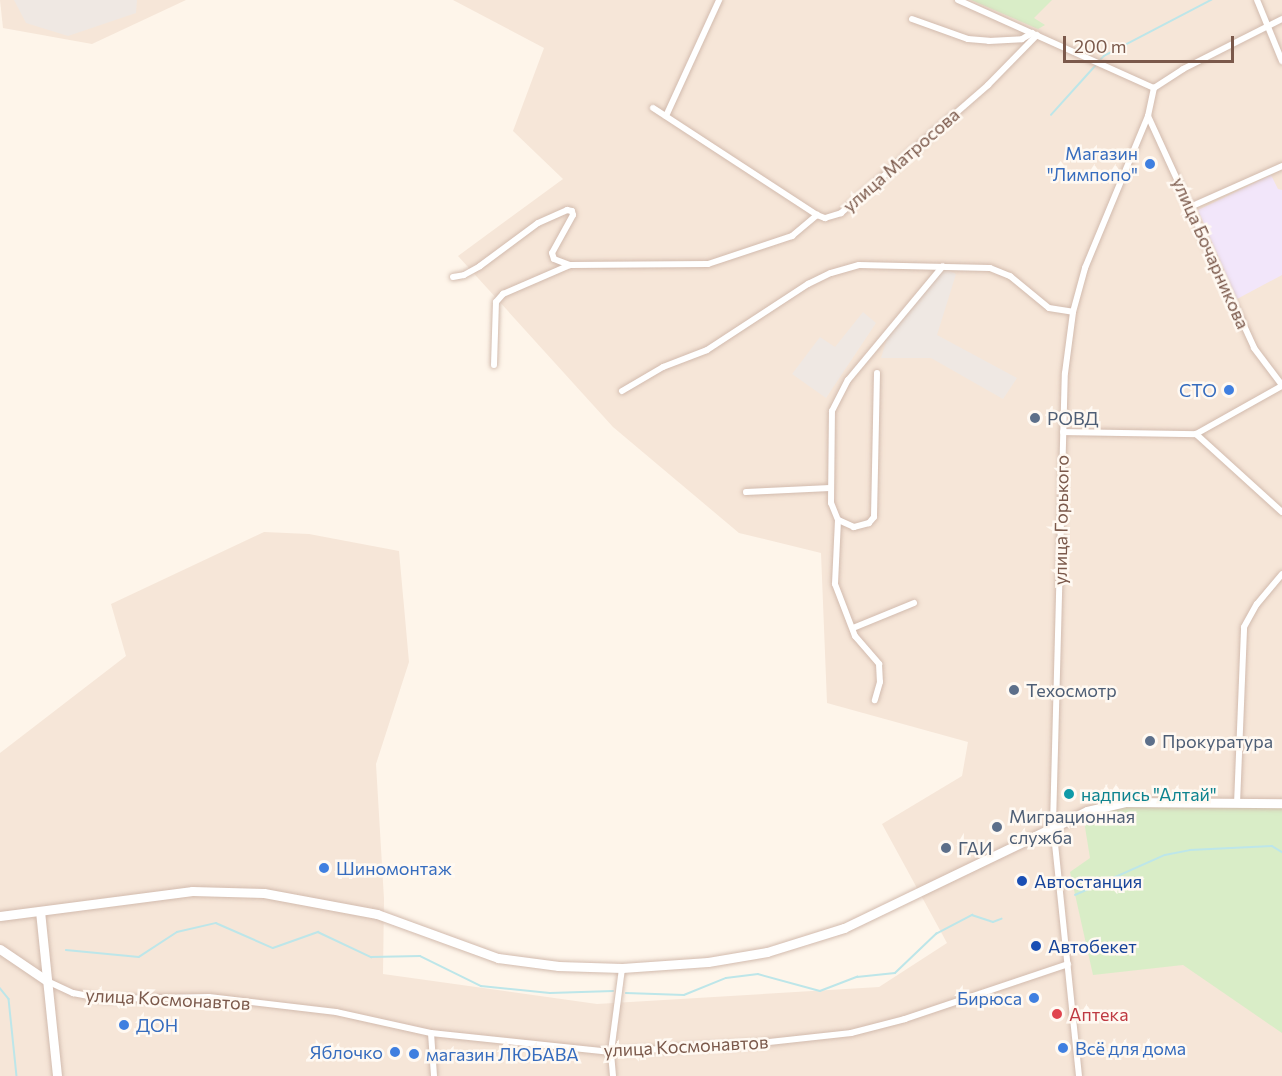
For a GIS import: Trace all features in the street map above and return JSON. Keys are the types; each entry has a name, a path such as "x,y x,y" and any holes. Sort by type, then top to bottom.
{"street":[{"path":"666,116 719,0"},
{"path":"958,0 1154,88 1183,69 1282,19"},
{"path":"1257,0 1282,61"},
{"path":"912,19 968,39 989,41 1022,39 1035,34"},
{"name":"улица Матросова","path":"570,265 708,264 792,236 817,215 825,218 841,213 988,85 1035,34"},
{"name":"улица Горького","path":"1079,1076 1053,825 1065,373 1073,312 1085,268 1148,116 1154,88"},
{"path":"653,108 817,215"},
{"name":"улица Бочарникова","path":"1148,116 1254,348 1282,385"},
{"path":"1191,207 1282,166"},
{"path":"453,277 472,270 538,223 567,210 572,211 573,215 552,253 554,259 570,265"},
{"path":"494,365 496,303 503,294 570,265"},
{"path":"622,391 663,367 707,350 808,284 831,273 859,265 973,266 1002,272 1043,305 1073,312"},
{"path":"875,700 880,682 879,664 862,646 835,584 838,520 831,503 830,488 832,411 848,380 943,266"},
{"path":"838,520 854,527 864,526 874,516 877,373"},
{"path":"1063,432 1196,434 1282,385"},
{"path":"1196,434 1282,512"},
{"path":"746,492 830,488"},
{"path":"1237,804 1244,627 1257,603 1282,574"},
{"path":"853,628 914,603"},
{"path":"0,916 192,891 264,893 377,914 498,958 558,966 622,968 708,962 767,952 844,928 1053,825 1087,811 1125,802 1282,803"},
{"path":"40,911 57,1076"},
{"path":"0,949 47,981"},
{"name":"улица Космонавтов","path":"47,981 73,993 105,999 209,998 336,1011 432,1033 612,1052 760,1043 852,1033 905,1019 1068,964"},
{"path":"613,1076 612,1052 622,968"},
{"path":"432,1033 434,1076"}],"shaded area":[{"path":"0,0 186,0 92,44 3,28"},
{"path":"14,0 137,0 136,13 68,36 26,23"},
{"path":"453,0 1282,0 1282,1076 0,1076 0,753 126,656 111,604 264,532 309,534 399,551 409,662 376,764 384,899 383,974 597,1004 879,987 947,943 882,824 962,776 968,742 827,703 821,553 739,533 613,427 458,256 563,179 513,131 544,48"},
{"path":"1271,175 1278,189 1282,190 1282,275 1237,299 1198,210"},
{"path":"944,268 956,274 937,335 1017,378 1003,399 931,358 881,358 887,338"},
{"path":"863,312 876,323 826,398 792,374 820,337 835,347"}],"green space":[{"path":"971,0 1052,0 1034,18 1045,25 1038,29"},
{"path":"1177,805 1282,807 1282,1033 1183,965 1093,975 1070,872 1090,858 1084,821 1087,815 1116,807"}],"waterway":[{"path":"1099,61 1104,56 1211,0"},
{"path":"1051,115 1096,65"},
{"path":"1075,895 1165,855 1190,850 1272,846 1282,852"},
{"path":"626,993 684,995 726,978 758,974 820,991 857,977 895,973 936,934 972,915 993,922 1001,919"},
{"path":"66,950 139,957 177,932 216,923 273,948 318,932 371,957 420,956 481,986 550,993 613,991"},
{"path":"0,988 9,999 17,1076"}],"place":[{"name":"Магазин \"Лимпопо\"","path":"1150,164"},
{"name":"СТО","path":"1229,390"},
{"name":"РОВД","path":"1035,418"},
{"name":"Техосмотр","path":"1014,690"},
{"name":"Прокуратура","path":"1150,741"},
{"name":"надпись \"Алтай\"","path":"1069,794"},
{"name":"Миграционная служба","path":"997,827"},
{"name":"ГАИ","path":"946,848"},
{"name":"Шиномонтаж","path":"324,868"},
{"name":"Автостанция","path":"1022,881"},
{"name":"Автобекет","path":"1036,946"},
{"name":"Бирюса","path":"1034,998"},
{"name":"Аптека","path":"1057,1014"},
{"name":"ДОН","path":"124,1025"},
{"name":"Всё для дома","path":"1063,1048"},
{"name":"Яблочко","path":"395,1052"},
{"name":"магазин ЛЮБАВА","path":"414,1054"}]}
